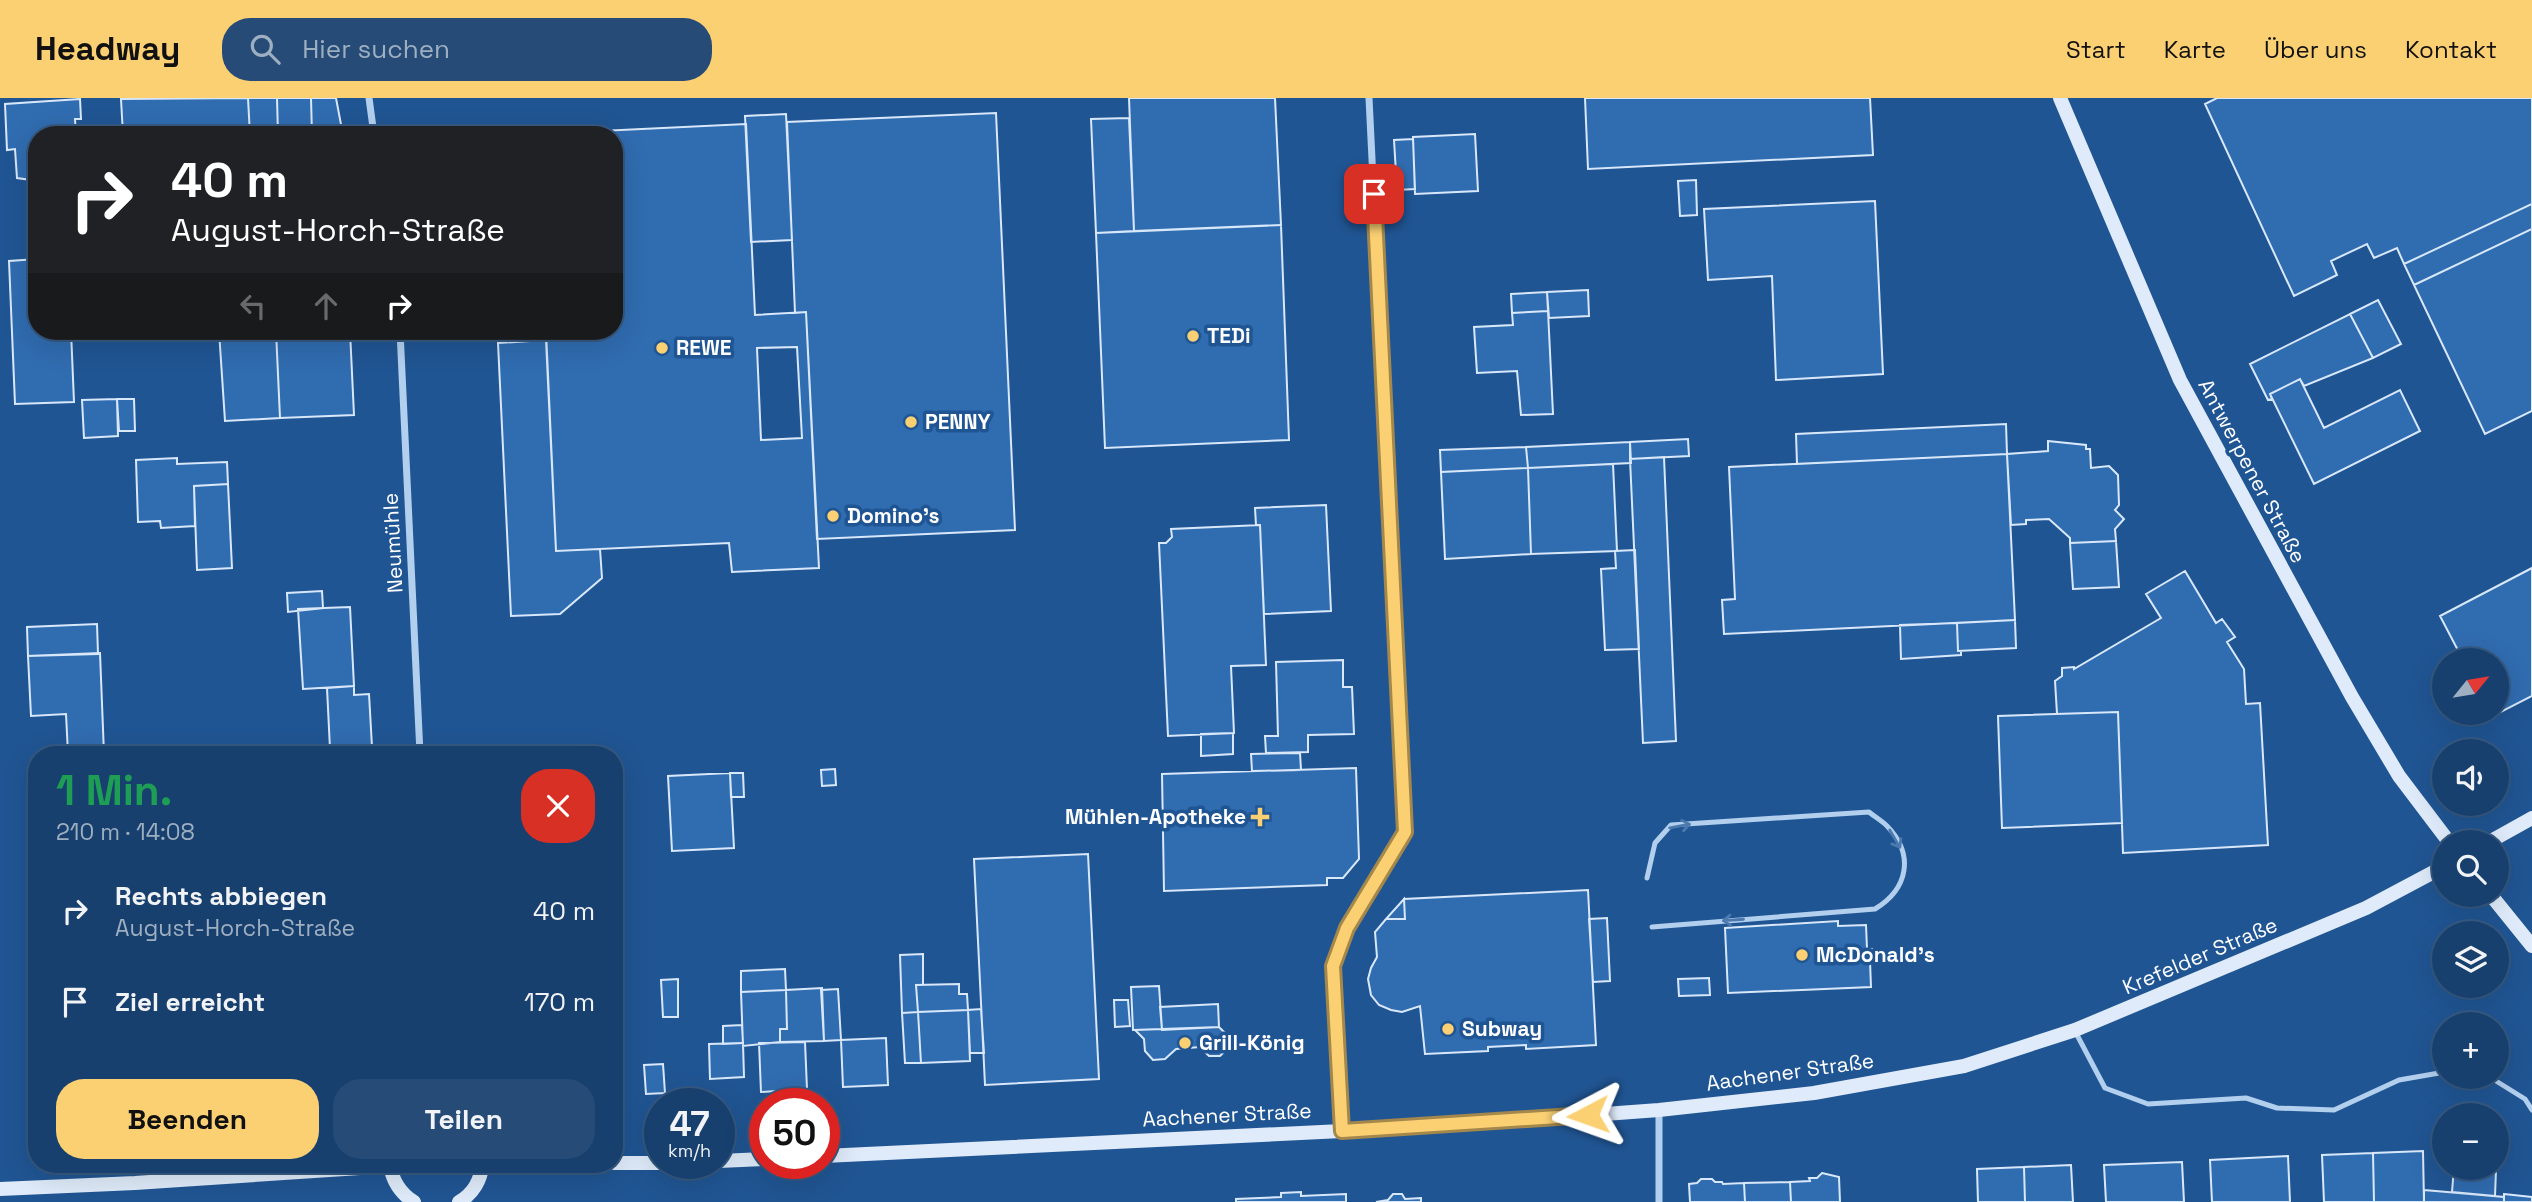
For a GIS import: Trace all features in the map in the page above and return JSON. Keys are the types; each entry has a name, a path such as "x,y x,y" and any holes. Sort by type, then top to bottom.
{"main road":[{"name":"Antwerpener Straße","path":"2060,98 2180,380 2351,697 2399,776 2440,830"},
{"path":"2509,831 2532,818"},
{"name":"Krefelder Straße","path":"1964,1066 2074,1030 2367,908 2432,873"},
{"path":"2500,907 2532,946"},
{"name":"Aachener Straße","path":"840,1155 1342,1131 1659,1110 1814,1093 1964,1066"},
{"path":"623,1163 644,1163"},
{"path":"0,1189 277,1173"},
{"path":"392,1173 395,1183 405,1196 414,1202"},
{"path":"459,1202 474,1190 481,1173"}],"street":[{"path":"369,98 373,126"},
{"path":"1342,1131 1333,966 1347,928 1405,832 1369,98"},
{"name":"Neumühle","path":"400,340 420,746"},
{"path":"1659,1110 1659,1202"}],"lane":[{"path":"1647,878 1655,843 1671,825 1869,812 1888,826 1899,844 1905,866 1900,885 1889,901 1875,909 1652,927"},
{"path":"2074,1030 2105,1087 2148,1104 2246,1098 2277,1108 2334,1110 2399,1080 2432,1074"},
{"path":"2509,1089 2525,1099 2532,1110"}],"building":[{"path":"248,98 277,98 278,126 250,126"},
{"path":"248,98 250,126 122,126 121,99"},
{"path":"277,98 311,98 312,126 278,126"},
{"path":"311,98 336,98 341,126 312,126"},
{"path":"1129,98 1275,98 1281,225 1134,231"},
{"path":"1585,98 1870,98 1873,155 1588,169"},
{"path":"2217,98 2532,98 2532,204 2404,264 2397,248 2374,258 2367,244 2331,261 2337,275 2294,296 2205,104"},
{"path":"80,99 81,119 75,119 75,126 28,126 28,180 17,178 15,149 7,150 5,104"},
{"name":"PENNY","path":"996,113 1015,530 817,539 806,312 795,313 787,122"},
{"path":"786,114 792,240 751,242 745,116"},
{"path":"1129,118 1134,231 1096,233 1091,119"},
{"name":"REWE","path":"746,124 755,315 806,312 819,568 732,572 729,543 556,551 546,340 623,340 623,130","holes":["797,347 802,438 761,440 757,348"]},
{"path":"1475,134 1478,191 1415,194 1413,137"},
{"path":"1413,139 1415,189 1397,190 1394,140"},
{"path":"1696,180 1697,215 1680,216 1678,181"},
{"path":"1875,201 1883,374 1776,380 1772,276 1708,280 1704,209"},
{"path":"2532,204 2532,229 2414,285 2404,264"},
{"name":"TEDi","path":"1281,225 1289,440 1105,448 1096,233"},
{"path":"2532,229 2532,411 2485,434 2414,285"},
{"path":"28,260 28,340 71,340 74,402 15,404 9,261"},
{"path":"1588,290 1589,316 1549,318 1547,292"},
{"path":"1547,292 1548,311 1512,313 1511,294"},
{"path":"2378,300 2401,344 2373,358 2350,314"},
{"path":"1548,311 1553,414 1521,415 1517,371 1477,373 1474,327 1513,325 1512,313"},
{"path":"2350,314 2373,358 2304,386 2300,379 2270,394 2272,399 2268,400 2250,364"},
{"path":"220,340 276,340 280,418 225,421"},
{"path":"276,340 350,340 354,415 280,418"},
{"path":"507,340 546,340 507,342"},
{"path":"546,340 556,551 600,549 602,578 560,614 511,616 498,343"},
{"path":"2300,379 2324,428 2400,390 2420,431 2314,484 2270,394"},
{"path":"117,399 134,399 135,431 119,431"},
{"path":"117,399 118,436 84,438 82,400"},
{"path":"2006,424 2007,454 1797,464 1796,434"},
{"path":"1688,439 1689,456 1630,459 1630,442"},
{"path":"2048,441 2086,445 2086,449 2090,449 2091,468 2109,466 2118,475 2119,505 2115,510 2124,519 2115,529 2116,541 2070,543 2070,538 2049,519 2026,520 2026,524 2011,525 2007,454 2048,451"},
{"path":"1630,442 1631,463 1528,468 1526,447"},
{"path":"1526,447 1528,468 1441,472 1440,450"},
{"path":"2007,454 2015,620 1724,634 1722,600 1735,599 1729,467"},
{"path":"1664,457 1676,741 1643,743 1630,459"},
{"path":"177,458 177,464 227,462 228,484 194,486 195,526 161,528 160,521 138,522 136,460"},
{"path":"1613,464 1617,551 1531,554 1528,468"},
{"path":"1528,468 1531,554 1445,559 1441,472"},
{"path":"228,484 232,568 197,570 194,486"},
{"path":"1326,505 1331,611 1264,614 1260,525 1256,525 1255,508"},
{"path":"1260,525 1266,665 1231,666 1234,733 1168,736 1159,543 1166,543 1172,537 1171,529"},
{"path":"2116,541 2119,587 2073,589 2070,543"},
{"path":"1635,550 1639,649 1605,650 1601,569 1616,568 1615,551"},
{"path":"2532,568 2532,696 2510,707 2510,648 2457,648 2440,616"},
{"path":"2185,571 2216,623 2222,619 2235,637 2227,642 2244,669 2246,704 2260,703 2268,845 2123,853 2118,712 2057,714 2055,681 2062,676 2062,668 2074,669 2161,618 2146,594"},
{"path":"322,591 323,608 288,612 287,593"},
{"path":"350,607 354,686 303,689 298,609"},
{"path":"2015,620 2016,648 1958,651 1957,623"},
{"path":"1957,623 1958,651 1961,651 1961,655 1901,659 1900,625"},
{"path":"97,624 98,654 28,656 27,627"},
{"path":"100,653 104,746 68,746 66,714 31,716 28,656"},
{"path":"1343,660 1343,687 1352,687 1354,734 1308,735 1308,752 1266,753 1265,736 1278,736 1276,662"},
{"path":"354,686 354,695 369,694 372,746 330,746 327,688"},
{"path":"2118,712 2122,823 2002,828 1998,716"},
{"path":"1233,733 1233,754 1201,756 1201,734"},
{"path":"1300,753 1301,770 1252,771 1251,754"},
{"name":"Mühlen-Apotheke","path":"1356,768 1359,859 1343,878 1327,878 1327,885 1164,891 1162,774"},
{"path":"835,769 836,785 822,786 821,770"},
{"path":"730,773 743,773 744,797 731,797"},
{"path":"730,773 734,848 672,851 668,776"},
{"path":"1088,854 1099,1079 985,1085 974,859"},
{"path":"1588,890 1596,1045 1526,1049 1526,1045 1488,1047 1488,1051 1425,1054 1420,1006 1402,1012 1391,1010 1379,1005 1371,995 1368,979 1377,957 1375,932 1386,919 1405,919 1404,899"},
{"path":"1404,899 1405,919 1386,919"},
{"path":"1607,918 1610,981 1593,982 1589,919"},
{"name":"McDonald's","path":"1838,921 1838,926 1866,925 1867,949 1878,949 1878,961 1870,961 1871,987 1728,993 1725,928"},
{"path":"923,954 923,985 916,985 918,1012 902,1013 900,955"},
{"path":"785,969 786,990 741,992 741,971"},
{"path":"1709,978 1710,995 1679,996 1678,979"},
{"path":"678,979 678,1017 663,1017 661,980"},
{"path":"959,984 959,994 967,994 968,1010 918,1012 916,985"},
{"path":"1159,986 1162,1029 1133,1030 1131,987"},
{"path":"822,988 824,1041 780,1042 780,1029 787,1029 786,990"},
{"path":"838,989 841,1040 824,1041 821,990"},
{"path":"786,990 787,1029 780,1029 780,1042 743,1046 741,992"},
{"path":"1114,1000 1128,1000 1130,1026 1115,1027"},
{"path":"1218,1004 1219,1027 1162,1030 1160,1007"},
{"path":"981,1009 984,1053 970,1053 968,1010"},
{"path":"968,1010 970,1061 921,1063 918,1012"},
{"path":"918,1012 921,1063 905,1063 902,1013"},
{"path":"742,1025 743,1043 723,1044 723,1026"},
{"name":"Grill-König","path":"1219,1027 1226,1034 1227,1049 1220,1056 1209,1056 1200,1047 1176,1049 1165,1059 1153,1060 1145,1051 1144,1039 1135,1030"},
{"path":"886,1038 888,1085 843,1087 841,1040"},
{"path":"805,1042 807,1088 761,1088 759,1043"},
{"path":"743,1043 744,1077 710,1079 709,1044"},
{"path":"663,1064 665,1088 646,1088 644,1065"},
{"path":"2423,1151 2424,1202 2374,1202 2373,1153"},
{"path":"2373,1153 2374,1202 2324,1202 2322,1155"},
{"path":"2288,1156 2290,1202 2212,1202 2210,1160"},
{"path":"2182,1162 2184,1202 2106,1202 2104,1165"},
{"path":"2071,1165 2073,1202 2025,1202 2024,1167"},
{"path":"2024,1167 2025,1202 1978,1202 1977,1169"},
{"path":"1822,1173 1839,1177 1840,1202 1791,1202 1790,1182 1810,1181 1809,1178 1817,1178"},
{"path":"1701,1179 1712,1179 1723,1184 1744,1183 1745,1202 1690,1202 1689,1184 1697,1183"},
{"path":"2453,1180 2496,1180 2495,1196 2452,1192"},
{"path":"1790,1182 1791,1202 1745,1202 1744,1183"},
{"path":"2424,1190 2504,1197 2504,1202 2424,1202"},
{"path":"1301,1192 1301,1196 1346,1194 1346,1202 1236,1202 1236,1199 1281,1197 1281,1193"},
{"path":"1393,1194 1402,1194 1405,1199 1421,1198 1421,1202 1376,1202 1388,1200"},
{"path":"2504,1194 2532,1197 2532,1202 2504,1202"}],"place":[{"name":"TEDi","path":"1193,336"},
{"name":"REWE","path":"662,348"},
{"name":"PENNY","path":"911,422"},
{"name":"Domino's","path":"833,516"},
{"name":"Mühlen-Apotheke","path":"1260,817"},
{"name":"McDonald's","path":"1802,955"},
{"name":"Subway","path":"1448,1029"},
{"name":"Grill-König","path":"1185,1043"}],"route":[{"path":"1374,194 1405,832 1347,928 1333,966 1342,1131 1588,1115"}]}
